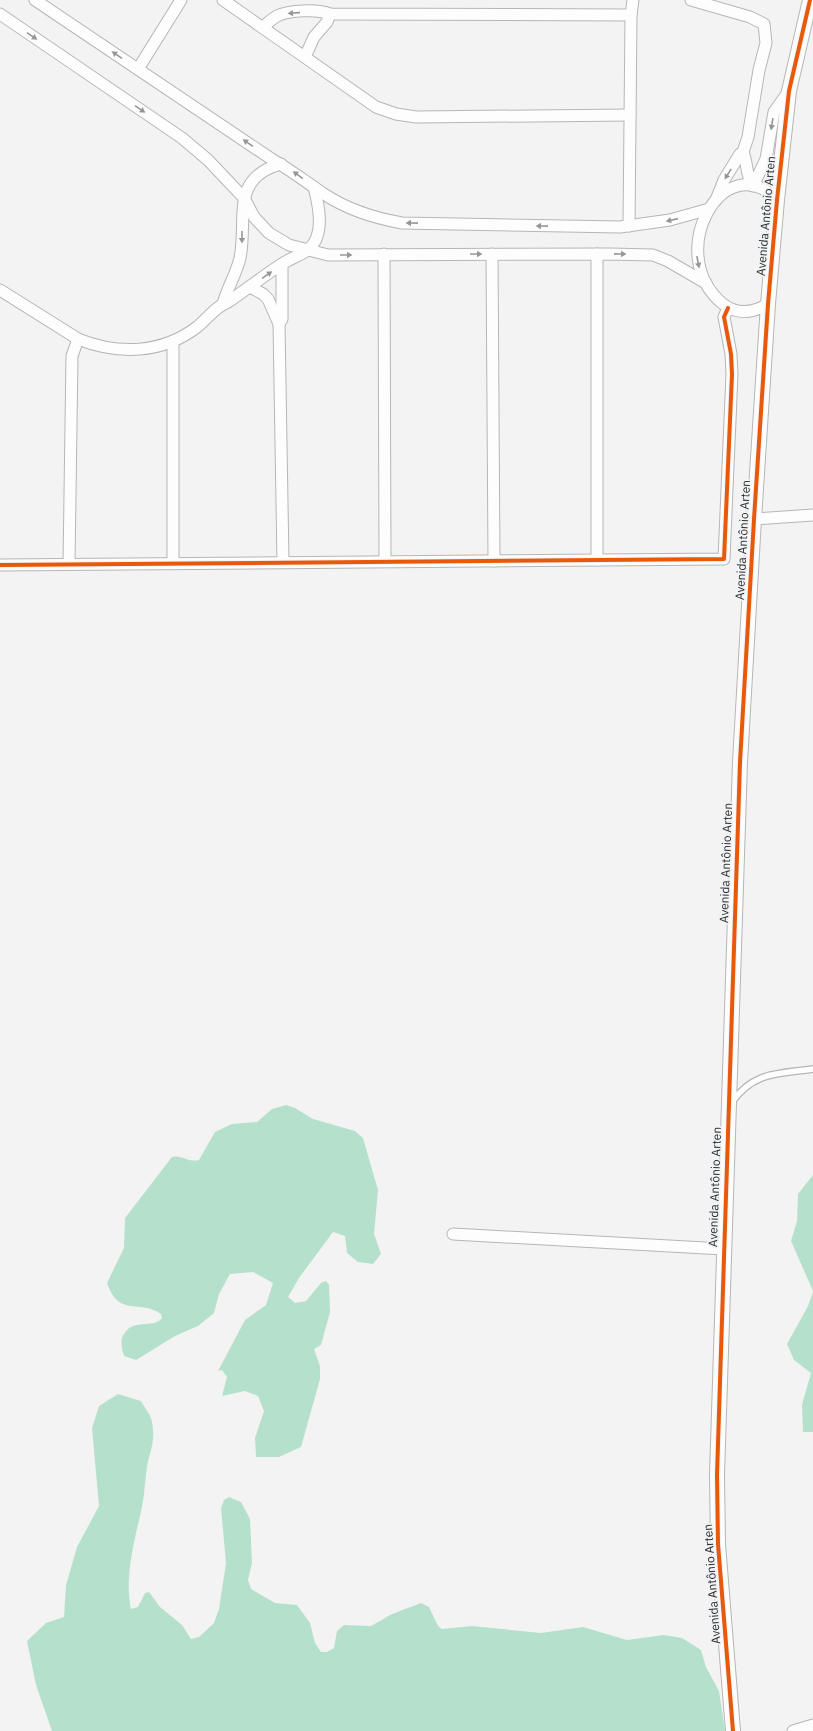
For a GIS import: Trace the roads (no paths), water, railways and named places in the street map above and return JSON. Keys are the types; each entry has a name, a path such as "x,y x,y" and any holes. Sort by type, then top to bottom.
{"street":[{"path":"35,0 338,203 367,215 402,223 629,226 670,220 709,209"},
{"path":"138,69 180,0"},
{"path":"223,0 376,107 396,114 416,117 630,115"},
{"path":"629,226 631,15 633,0"},
{"path":"691,0 750,18 764,24 766,42 759,70 748,137 743,152 740,154 724,180 716,200 703,219 697,241 698,263 706,283 712,292 728,308 746,312 761,308 768,304"},
{"name":"Avenida Antônio Arten","path":"733,1731 718,1536 717,1475 723,1249 740,762 768,304 777,200 789,91 810,0"},
{"path":"262,28 271,20 285,13 322,10 330,14 631,15"},
{"path":"0,14 182,138 208,160 244,198 254,217 269,233 289,246 328,255 653,255 668,261 706,283"},
{"path":"305,57 314,37 327,22 330,14"},
{"path":"753,186 763,168 766,158 774,112 789,91"},
{"path":"743,152 748,178 753,186"},
{"path":"223,304 240,259 242,247 244,198 249,186 258,175 265,170 281,164"},
{"path":"716,200 736,186 753,186 767,191 777,200"},
{"path":"0,290 78,339 98,346 118,350 146,349 173,341 197,328 223,304 282,264 307,250 315,241 319,224 318,206 314,187"},
{"path":"384,254 385,561"},
{"path":"492,254 494,561"},
{"path":"597,254 597,560"},
{"path":"279,324 282,319 282,264"},
{"path":"250,287 263,294 268,299 279,324 283,562"},
{"path":"0,564 724,559 732,374 731,354 724,317 728,308"},
{"path":"69,564 72,356 78,339"},
{"path":"172,563 173,341"},
{"path":"754,519 813,515"},
{"path":"453,1234 723,1249"},
{"path":"793,1731 813,1725"}],"lane":[{"path":"728,1109 741,1090 761,1077 813,1069"}]}
